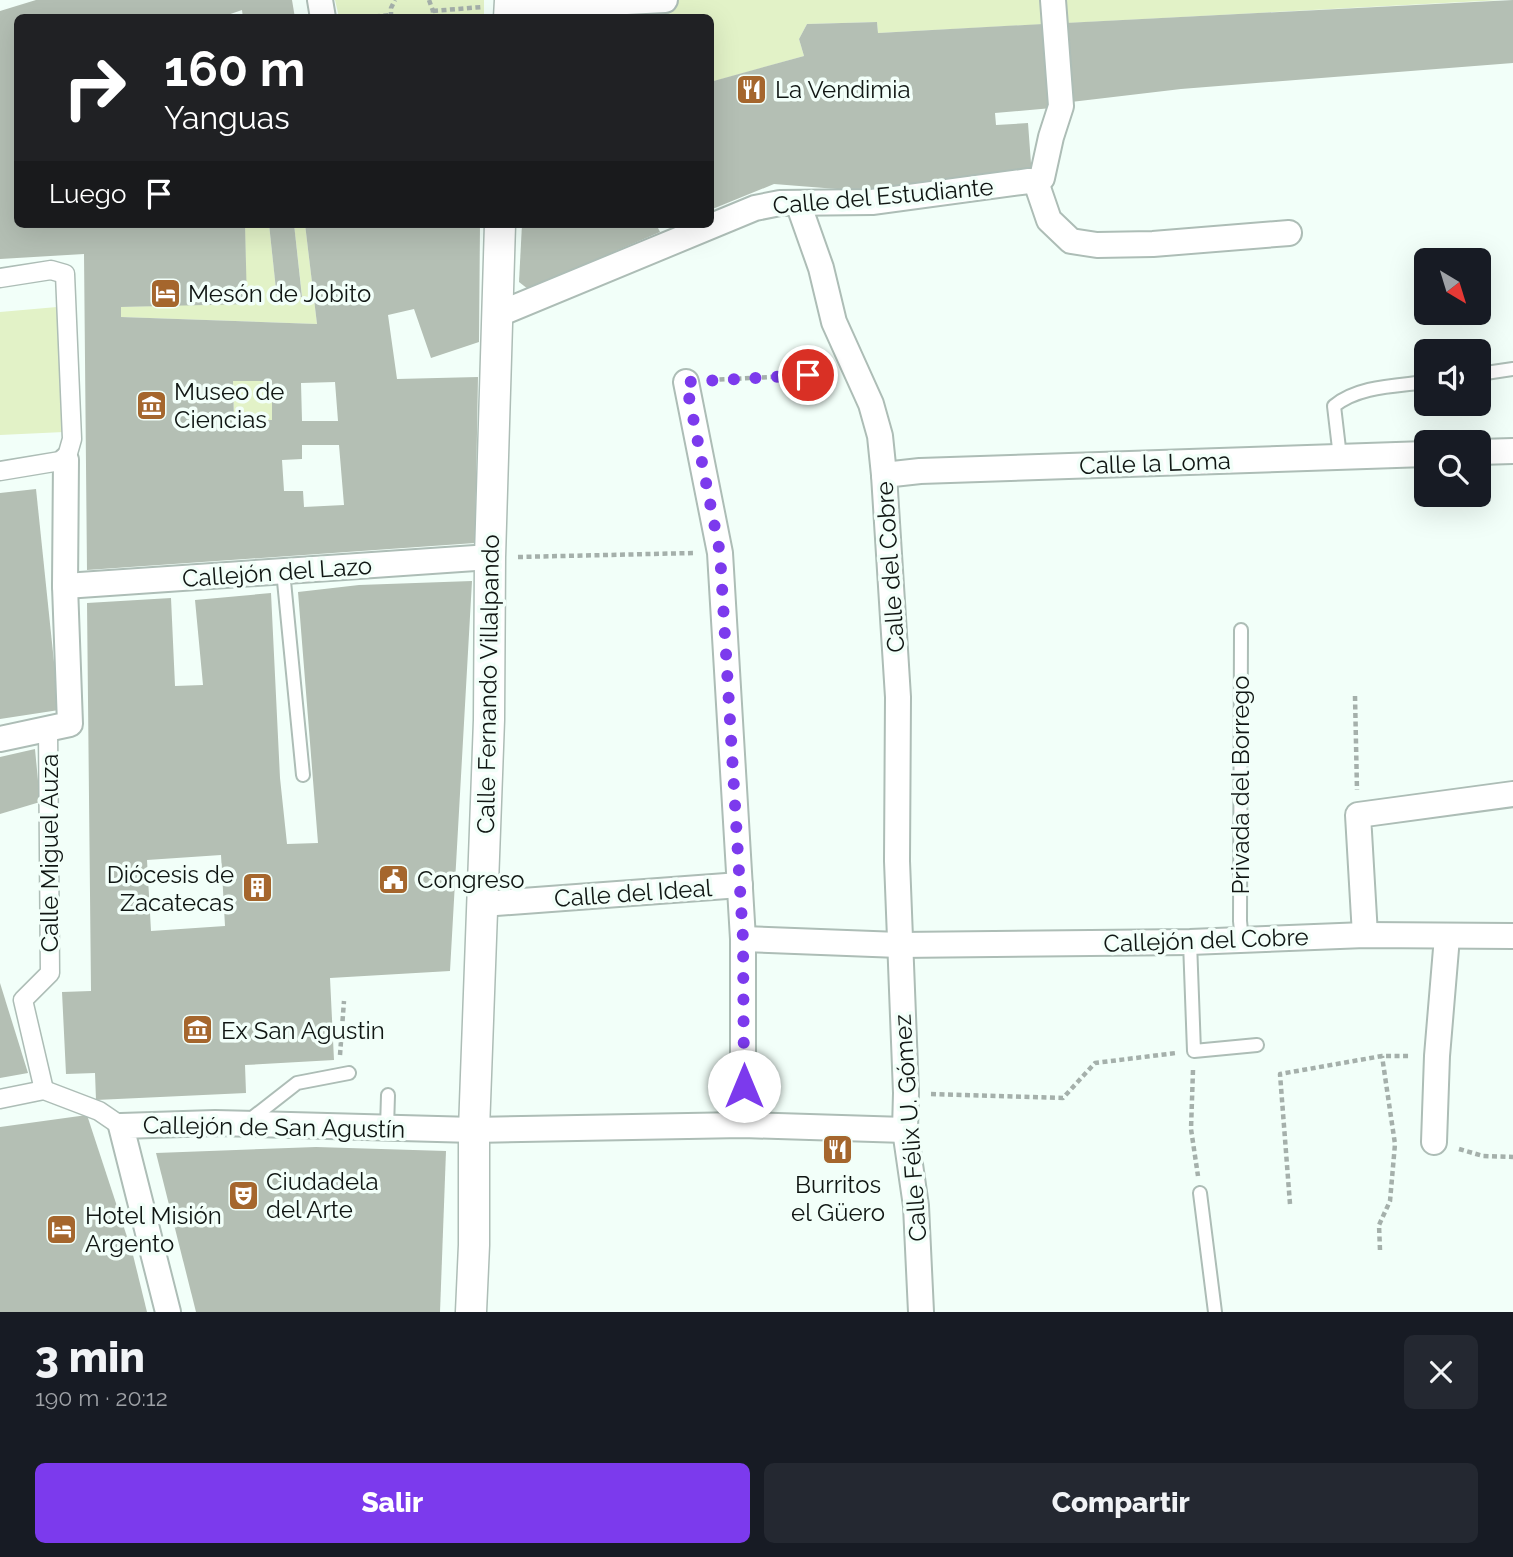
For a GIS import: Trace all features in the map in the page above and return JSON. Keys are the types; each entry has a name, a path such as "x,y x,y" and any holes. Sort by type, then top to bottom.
{"street":[{"path":"505,8 665,0"},
{"path":"1053,0 1061,106 1042,178 1037,182 1049,220 1071,241 1097,245 1153,244 1289,233"},
{"name":"Calle del Estudiante","path":"714,220 780,203 872,202 1037,182"},
{"name":"Calle del Cobre","path":"799,203 821,268 834,322 871,404 884,475 898,697 899,945"},
{"name":"Calle Fernando Villalpando","path":"471,1312 474,1130 489,720 490,557 500,228"},
{"name":"Calle del Estudiante","path":"499,314 671,232"},
{"path":"0,278 51,270 65,274 72,439 65,460 0,471"},
{"path":"686,382 720,553 743,939 743,1125"},
{"path":"1491,452 1513,451"},
{"name":"Calle la Loma","path":"884,475 933,470 1414,454"},
{"name":"Calle Miguel Auza","path":"44,1090 23,1000 50,973 65,586 65,460"},
{"name":"Callejón del Lazo","path":"65,586 490,557"},
{"path":"0,739 59,727"},
{"path":"1365,935 1358,815 1513,794"},
{"name":"Calle del Ideal","path":"483,904 740,885"},
{"name":"Callejón del Cobre","path":"899,945 1190,942 1365,935 1513,936"},
{"path":"1434,1142 1437,1056 1447,937"},
{"path":"743,939 899,945"},
{"name":"Calle Félix U. Gómez","path":"899,945 906,1093 905,1130 916,1206 921,1312"},
{"path":"0,1099 44,1090"},
{"name":"Callejón de San Agustín","path":"44,1090 99,1111 121,1126 244,1124 474,1130 743,1125 905,1130"},
{"path":"121,1126 168,1312"}],"lane":[{"path":"1491,372 1513,369"},
{"path":"1340,457 1334,406 1346,396 1414,384"},
{"path":"283,571 303,775"},
{"name":"Privada del Borrego","path":"1241,630 1242,940"},
{"path":"1190,942 1194,1051 1257,1045"},
{"path":"244,1124 297,1083 344,1070"},
{"path":"387,1128 388,1095"},
{"path":"1200,1193 1215,1312"}],"path":[{"path":"443,14 505,8"},
{"path":"686,382 857,373"},
{"path":"553,556 720,553"},
{"path":"1355,696 1358,815"},
{"path":"344,1001 344,1070"},
{"path":"906,1093 1063,1098 1095,1063 1194,1051 1191,1129 1200,1193"},
{"path":"1290,1204 1280,1074 1382,1056 1437,1056"},
{"path":"1380,1250 1379,1225 1390,1201 1395,1144 1382,1056"}],"green space":[{"path":"335,0 484,0 484,14 338,14"},
{"path":"540,0 1501,0 878,33 877,22 807,24 799,39 804,56 714,81 714,14 538,14"},
{"path":"245,228 269,228 277,299 302,296 294,228 305,228 317,324 121,317 121,307 246,303"},
{"path":"57,307 64,432 0,435 0,312"},
{"path":"233,381 272,381 272,420 234,420"}],"building":[{"path":"36,0 292,0 294,14 242,14 242,10 230,14 14,14 14,228 245,228 247,304 121,307 121,317 317,324 305,228 480,228 479,342 431,358 414,309 388,315 397,379 478,377 475,543 87,570 84,254 0,259 0,11","holes":["233,381 272,381 272,420 234,420","335,382 338,421 302,421 301,383","302,445 339,445 344,505 304,507 303,491 284,491 282,460 302,459"]},
{"path":"1513,0 1513,63 1181,89 1071,102 1065,23"},
{"path":"877,22 878,33 1043,24 1052,108 995,113 996,125 1028,123 1032,177 862,191 774,184 714,208 714,81 804,56 799,39 807,24"},
{"name":"Mesón de Jobito","path":"269,228 294,228 302,297 277,299"},
{"path":"522,228 658,228 660,232 528,289 519,282"},
{"path":"36,489 59,710 0,719 0,493"},
{"path":"472,581 450,971 330,978 334,1060 245,1065 246,1093 96,1100 95,1073 66,1074 62,992 91,991 87,603 171,598 175,686 203,685 195,600 271,593 280,778 287,844 318,843 298,592 359,585","holes":["221,855 225,926 151,931 147,860"]},
{"path":"35,749 40,802 0,814 0,757"},
{"path":"0,983 28,1073 0,1078"},
{"path":"87,1115 133,1255 147,1312 0,1312 0,1127"},
{"path":"316,1147 446,1151 440,1312 196,1312 156,1153"}],"place":[{"name":"La Vendimia","path":"752,89"},
{"name":"Mesón de Jobito","path":"165,293"},
{"name":"Museo de Ciencias","path":"151,405"},
{"name":"Congreso","path":"394,879"},
{"name":"Diócesis de Zacatecas","path":"257,888"},
{"name":"Ex San Agustin","path":"198,1030"},
{"name":"Burritos el Güero","path":"838,1150"},
{"name":"Ciudadela del Arte","path":"243,1195"},
{"name":"Hotel Misión Argento","path":"62,1229"}],"route":[{"path":"744,1086 743,939 720,553 686,382 808,375"}]}
